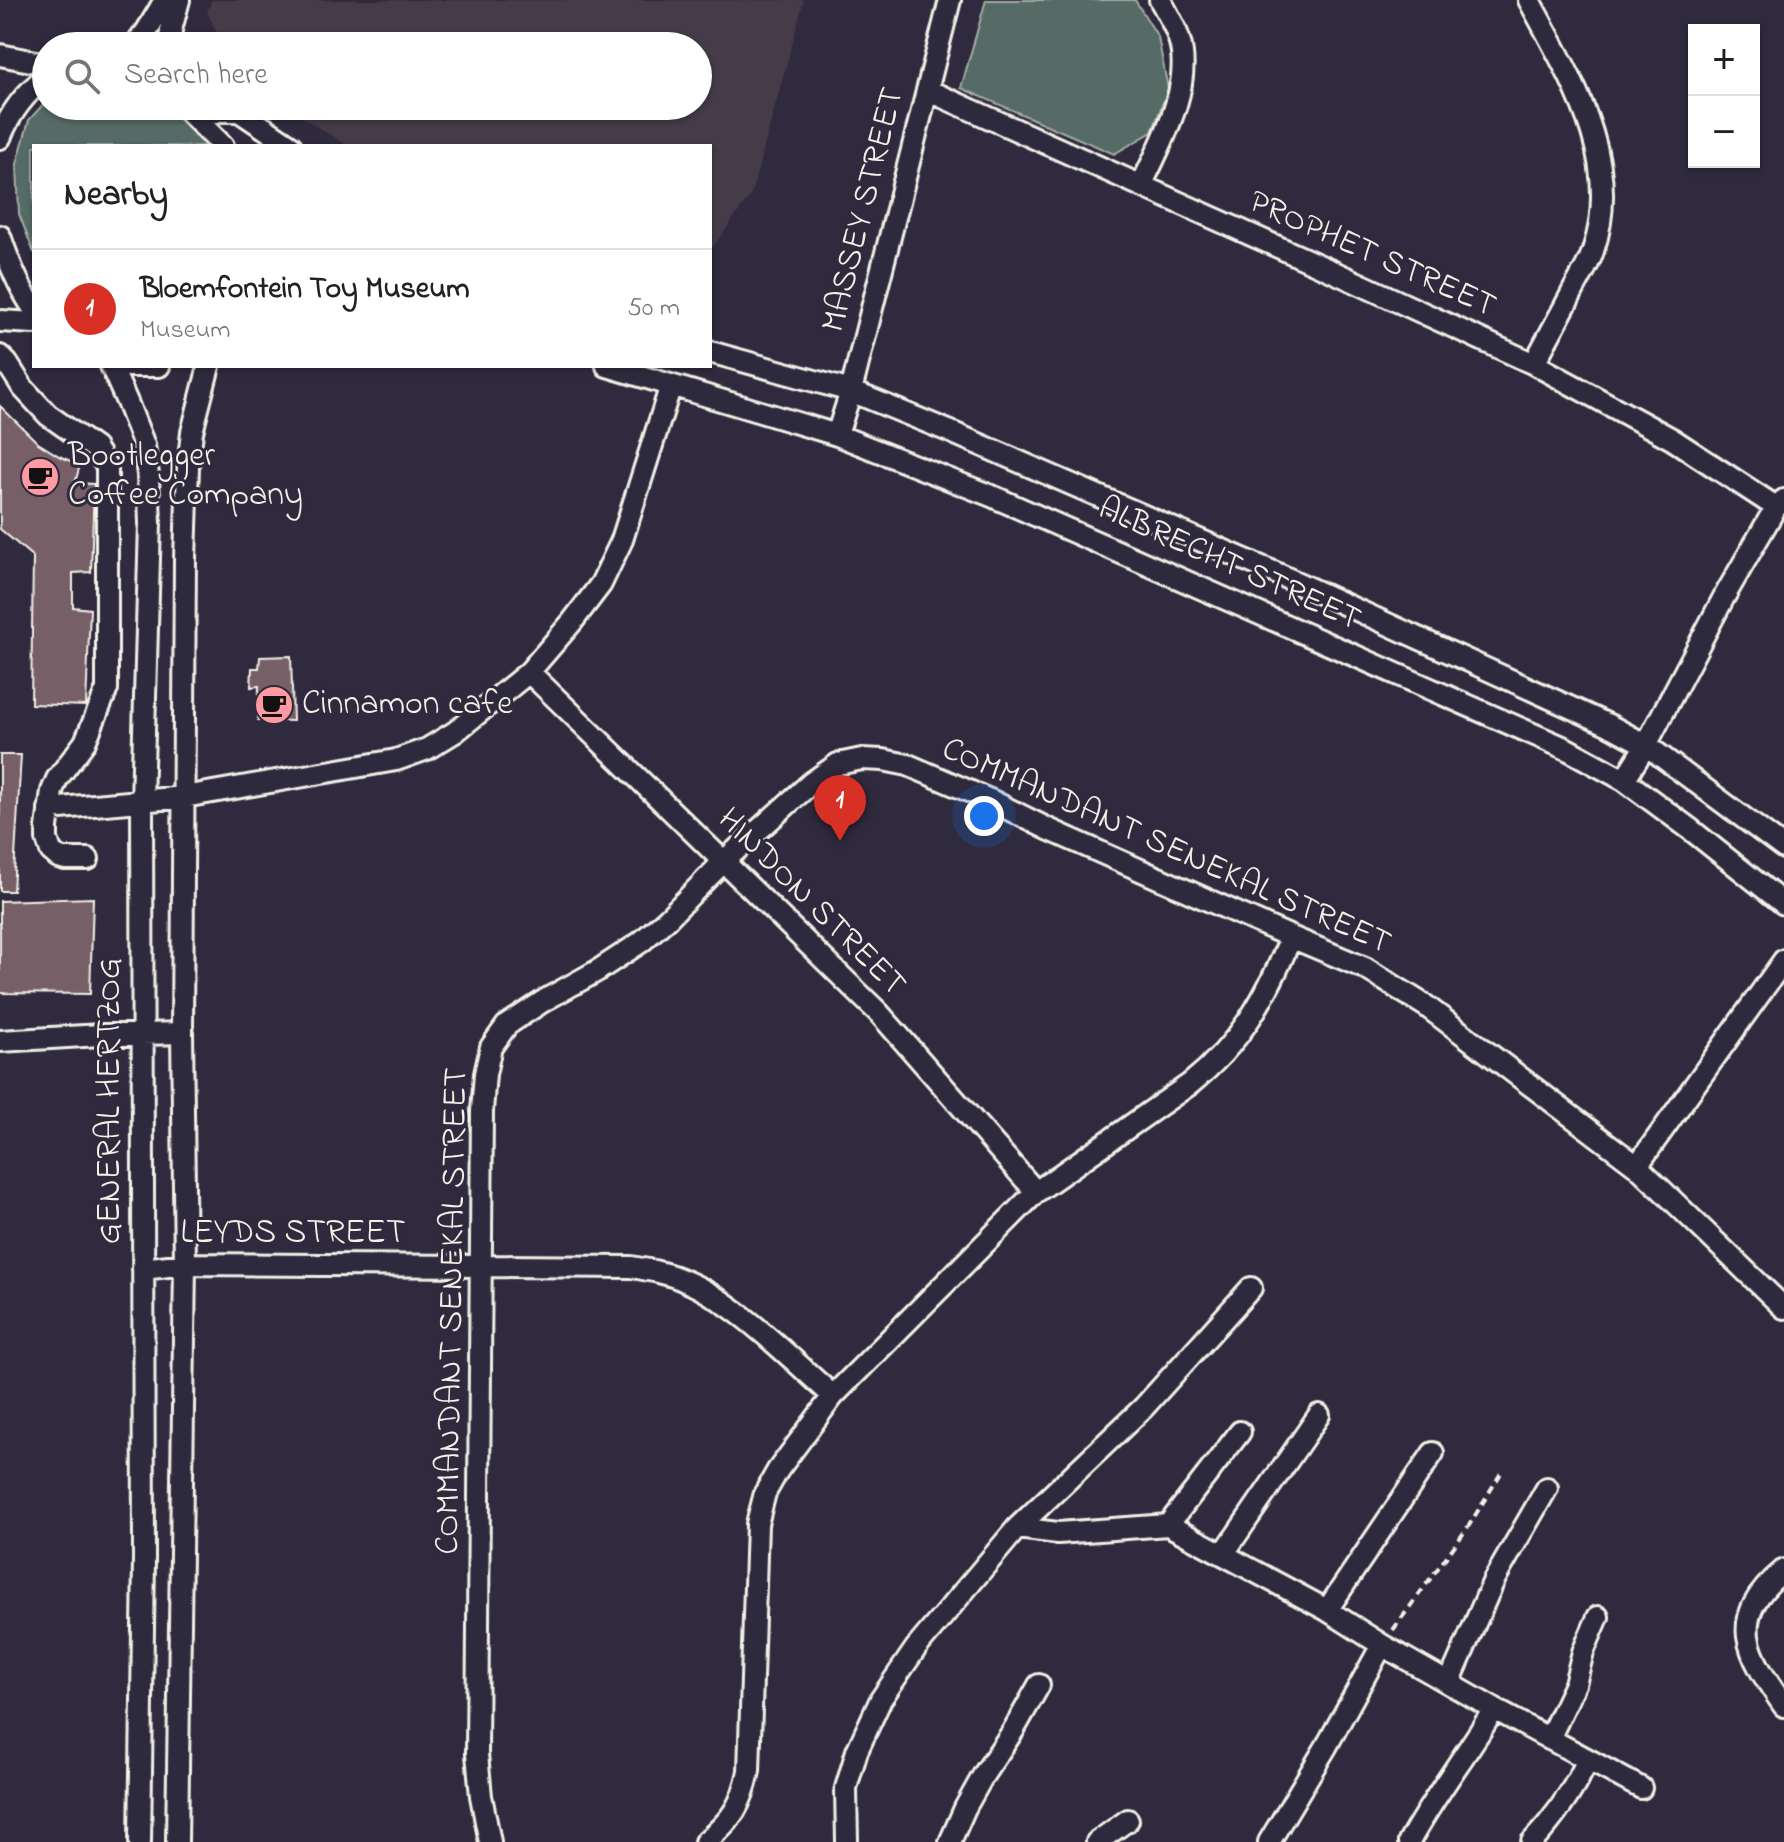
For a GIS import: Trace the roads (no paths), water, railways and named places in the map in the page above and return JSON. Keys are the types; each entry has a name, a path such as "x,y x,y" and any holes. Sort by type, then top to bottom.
{"street":[{"path":"146,32 165,0"},
{"path":"171,32 179,0"},
{"name":"MASSEY STREET","path":"837,435 851,391 950,0"},
{"path":"1141,186 1170,124 1183,62 1180,40 1160,0"},
{"path":"1529,0 1574,84 1594,134 1604,199 1593,254 1534,364"},
{"path":"0,55 32,61"},
{"path":"0,138 16,106 32,88"},
{"name":"PROPHET STREET","path":"927,90 1534,364 1672,439 1780,504"},
{"path":"197,120 221,144"},
{"path":"252,120 288,144"},
{"path":"0,236 13,273 32,306"},
{"path":"0,321 32,323"},
{"name":"ALBRECHT STREET","path":"712,353 851,391 951,432 1278,574 1609,725 1646,745 1784,848"},
{"path":"0,356 48,415 95,448 107,467 107,689 85,742 57,779 52,791 47,839 51,851 58,857 88,859"},
{"name":"GENERAL HERTZOG","path":"112,368 144,445 150,523 142,802 144,1558 140,1842"},
{"name":"GENERAL HERTZOG","path":"177,1842 185,1264 182,1033 185,575 188,467 192,432 208,368"},
{"name":"ALBRECHT STREET","path":"614,368 837,435 994,497 1567,749 1624,780 1784,904"},
{"path":"49,809 184,797 396,760 427,749 455,732 529,672 601,584 622,540 671,385"},
{"path":"1624,780 1646,745 1724,597 1780,504"},
{"name":"HINDON STREET","path":"529,672 879,1013 1036,1192"},
{"name":"COMMANDANT SENEKAL STREET","path":"490,1842 477,1754 482,1111 491,1047 507,1025 641,942 724,861 811,783 838,764 862,759 908,765 1365,968 1426,1006 1637,1166 1784,1308"},
{"path":"705,1842 725,1826 745,1792 749,1771 757,1524 765,1493 778,1470 833,1396 1036,1192 1210,1067 1232,1044 1253,1014 1273,980 1291,937"},
{"path":"1637,1166 1784,960"},
{"path":"0,1041 182,1033"},
{"name":"LEYDS STREET","path":"143,1269 185,1264 631,1267 656,1271 686,1281 713,1295 833,1396"},
{"path":"847,1842 846,1788 857,1751 881,1699 916,1648 1017,1528 1144,1407 1251,1288"},
{"path":"1224,1553 1319,1415"},
{"path":"1168,1525 1240,1432"},
{"path":"1327,1610 1433,1453"},
{"path":"1449,1683 1494,1580 1547,1488"},
{"path":"1017,1528 1058,1533 1168,1525 1327,1610 1494,1709 1641,1788"},
{"path":"1784,1570 1758,1596 1747,1625 1749,1648 1763,1676 1784,1706"},
{"path":"1549,1739 1575,1684 1583,1652 1598,1617"},
{"path":"1269,1842 1382,1645"},
{"path":"950,1842 984,1774 1039,1685"},
{"path":"1409,1842 1422,1817 1494,1709"},
{"path":"1532,1842 1556,1816 1588,1760"},
{"path":"1097,1842 1128,1820"}],"place":[{"name":"Bootlegger Coffee Company","path":"40,477"},
{"name":"Cinnamon cafe","path":"274,705"},
{"name":"Bloemfontein Toy Museum","path":"840,841"}]}
